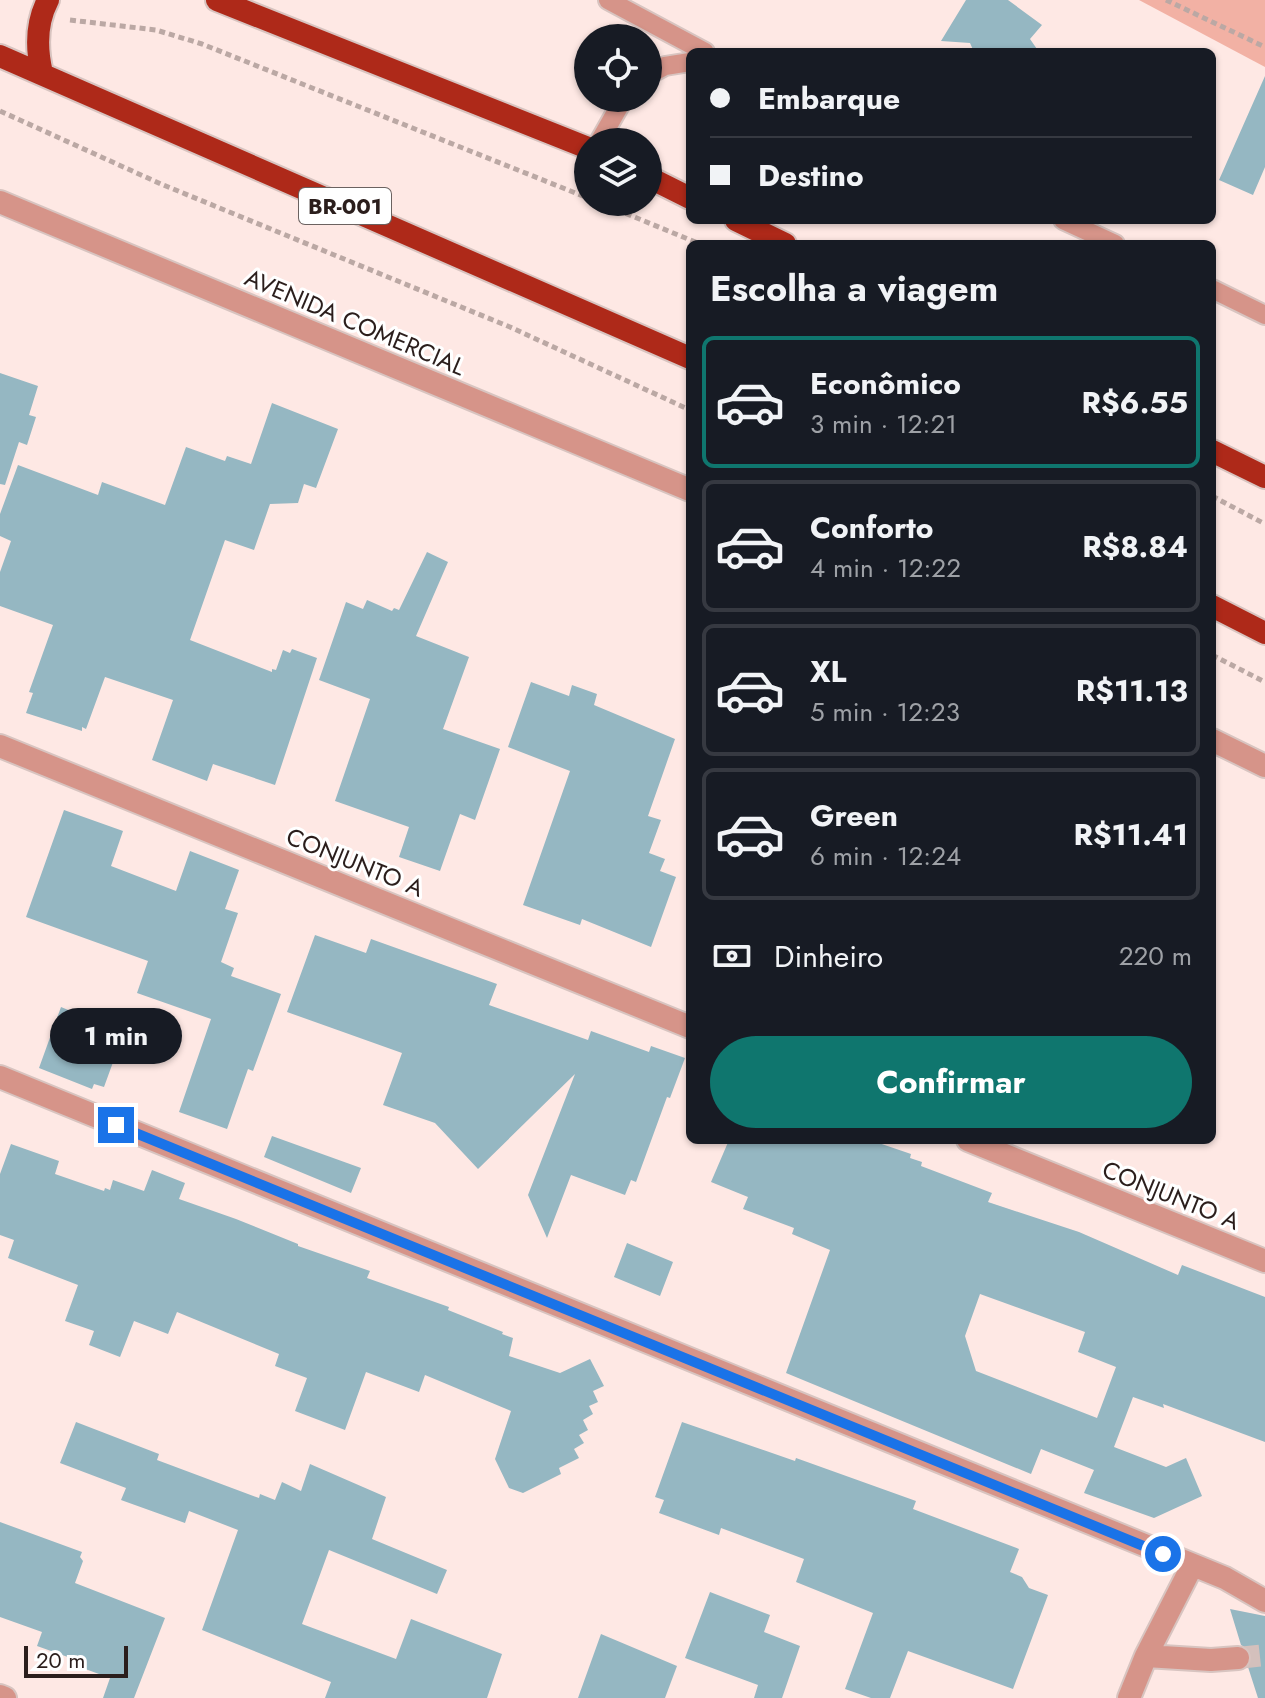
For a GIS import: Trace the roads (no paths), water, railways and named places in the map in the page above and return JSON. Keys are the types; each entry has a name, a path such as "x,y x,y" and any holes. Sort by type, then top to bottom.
{"highway":[{"path":"217,0 574,142"},
{"path":"42,73 38,55 44,8"},
{"name":"BR-001","path":"0,56 686,356"},
{"path":"662,184 686,196"},
{"path":"744,224 777,240"},
{"path":"1216,453 1265,477"},
{"path":"1216,608 1265,633"}],"street":[{"name":"AVENIDA COMERCIAL","path":"0,202 686,488"},
{"path":"1216,742 1265,766"},
{"name":"CONJUNTO A","path":"0,746 686,1025"},
{"path":"0,1077 1225,1578 1265,1601"},
{"name":"CONJUNTO A","path":"978,1144 1265,1261"},
{"path":"1129,1698 1146,1656 1192,1566"},
{"path":"1146,1656 1211,1660 1238,1658"}],"lane":[{"path":"608,0 698,48"},
{"path":"662,68 686,63"},
{"path":"1072,224 1106,240"},
{"path":"1216,291 1265,315"}],"tunnel":[{"path":"1238,1658 1265,1655"}]}
